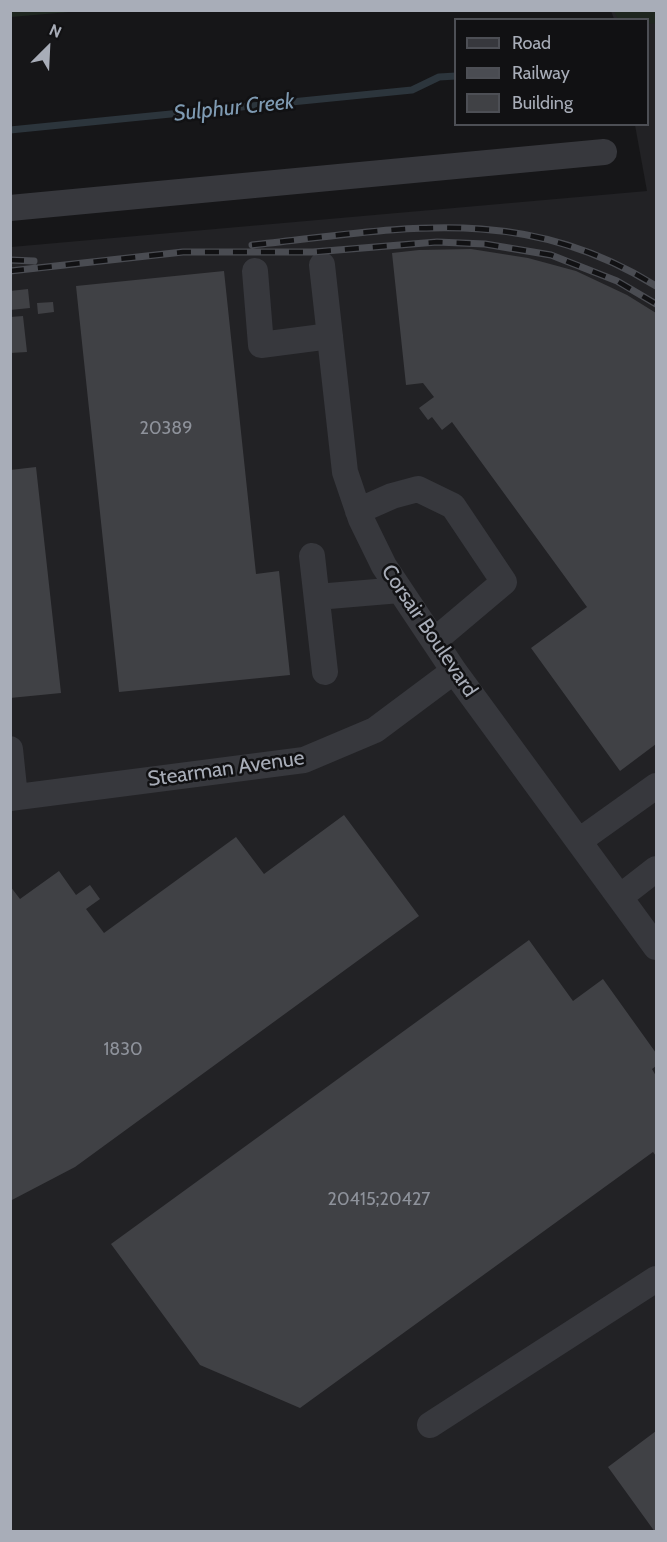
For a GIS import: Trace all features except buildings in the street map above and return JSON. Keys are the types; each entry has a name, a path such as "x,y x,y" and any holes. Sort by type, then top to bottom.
{"street":[{"path":"10,208 604,152"},
{"name":"Corsair Boulevard","path":"322,265 345,471 358,510 384,566 454,671 657,947"},
{"path":"255,272 261,345 330,336"},
{"path":"358,510 392,496 418,489 453,506 504,582 434,641"},
{"path":"312,556 325,672"},
{"path":"317,597 400,590"},
{"name":"Stearman Avenue","path":"13,797 304,760 375,730 454,671"},
{"path":"10,749 13,797"},
{"path":"579,841 657,786"},
{"path":"620,897 657,869"},
{"path":"430,1425 657,1280"}],"shaded area":[{"path":"11,10 81,10 81,11 11,17"},
{"path":"611,11 656,11 656,1531 11,1532 11,247 647,191 635,126 649,126 649,18 614,18"},
{"path":"614,11 656,11 656,23 649,24 649,18 618,18"}],"waterway":[{"name":"Sulphur Creek","path":"10,130 412,90 439,77 454,76"}],"railway":[{"path":"252,245 409,229 459,228 508,232 556,242 606,259 656,286"},
{"path":"10,271 183,252 313,252 437,242 485,244 551,255 617,281 656,304"},
{"path":"10,260 34,261"}]}
